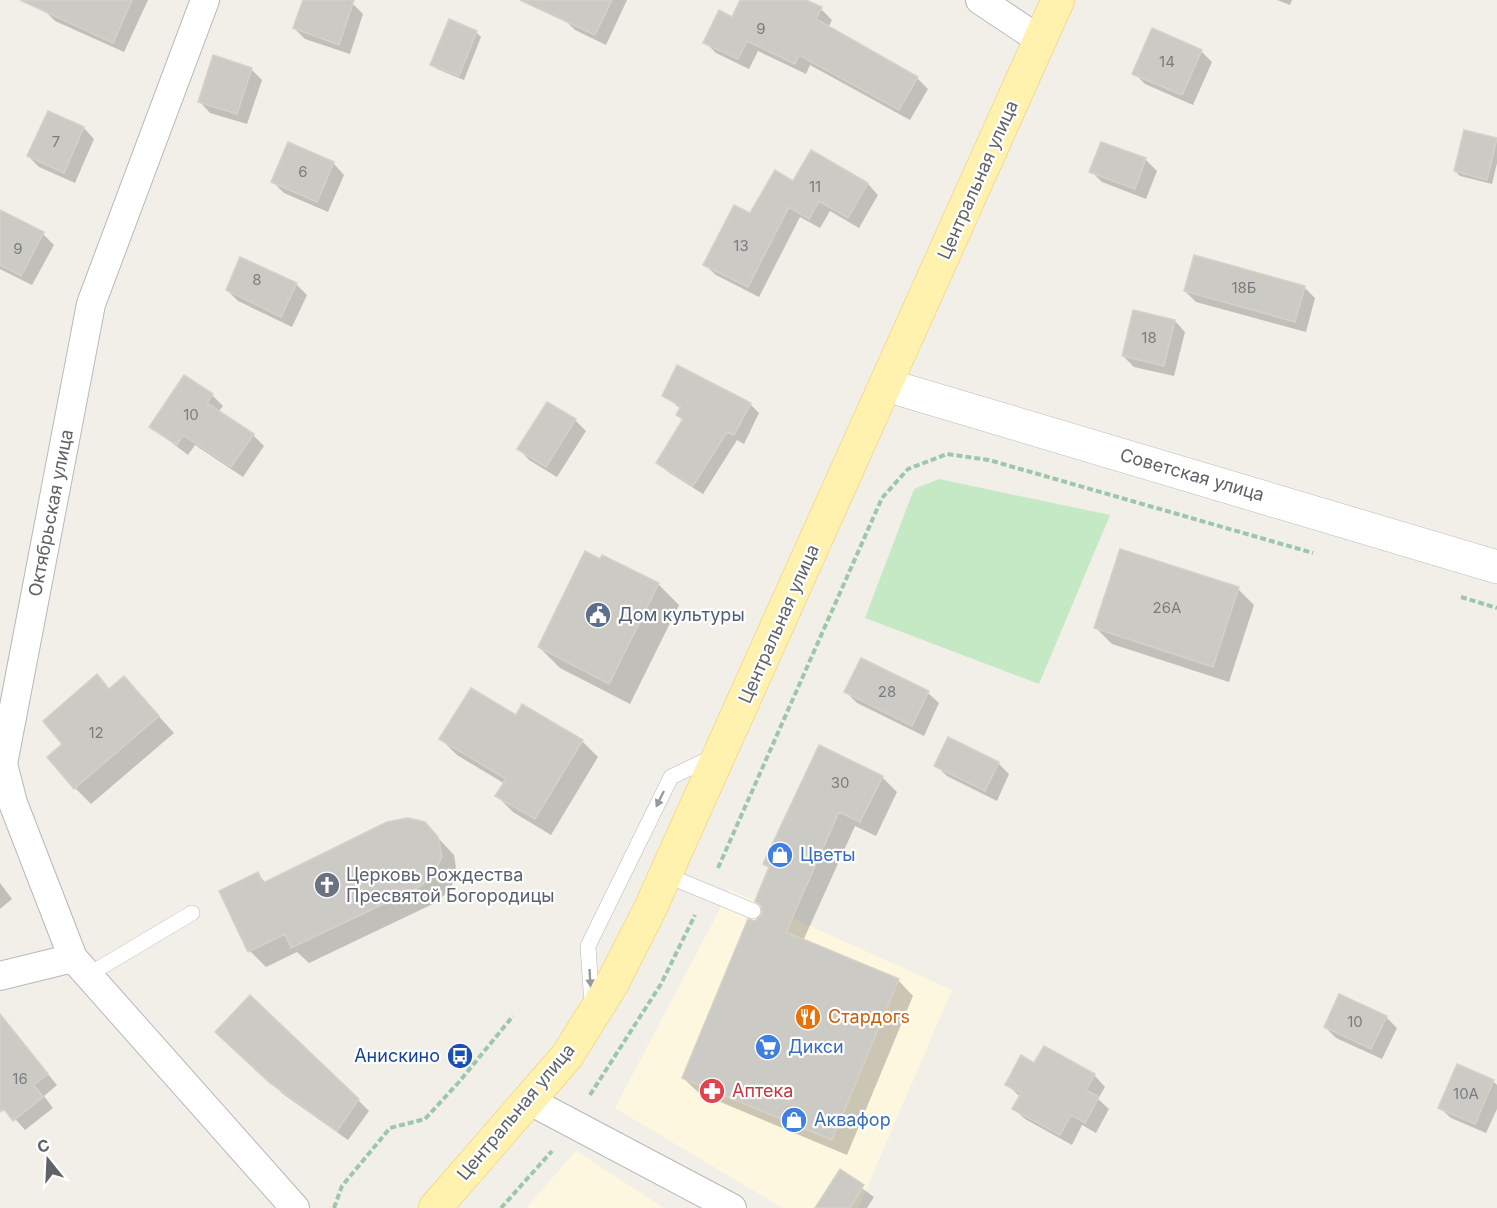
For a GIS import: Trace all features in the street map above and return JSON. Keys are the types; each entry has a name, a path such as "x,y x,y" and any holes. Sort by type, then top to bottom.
{"main road":[{"name":"Центральная улица","path":"435,1208 567,1056 612,984 666,875 1058,0"},
{"name":"Советская улица","path":"886,385 1497,567"}],"street":[{"name":"Октябрьская улица","path":"80,966 13,803 1,761 91,304 205,0"},
{"path":"980,0 1040,39"},
{"path":"0,976 80,966 295,1208"},
{"path":"530,1101 732,1208"}],"lane":[{"path":"592,1014 588,946 671,777 720,754"},
{"path":"666,875 753,911"},
{"path":"80,966 192,913"}],"path":[{"path":"501,1208 575,1125 599,1079 661,984 746,808 882,498 908,469 947,454 989,460 1322,555"},
{"path":"1454,595 1497,608"},
{"path":"334,1208 342,1186 390,1128 425,1119 459,1082 513,1016"}],"shaded area":[{"path":"730,890 952,990 858,1208 783,1208 615,1108"},
{"path":"576,1151 664,1208 526,1208"}],"green space":[{"path":"939,479 1110,515 1039,684 865,618 914,489"}],"building":[{"path":"20,0 132,0 113,43"},
{"path":"303,0 354,0 339,45 293,28"},
{"path":"520,0 612,0 595,35"},
{"path":"740,0 806,0 822,7 816,19 918,77 899,110 799,55 795,64 747,41 738,59 703,43 719,10 732,17"},
{"path":"449,19 477,31 459,76 430,65"},
{"path":"1152,28 1202,50 1182,95 1132,74"},
{"path":"213,55 252,68 237,114 198,102"},
{"path":"48,111 84,127 64,173 27,156"},
{"path":"1464,130 1497,138 1487,180 1454,171"},
{"path":"288,142 334,162 317,202 271,182"},
{"path":"1101,142 1146,158 1135,189 1089,172"},
{"path":"811,150 868,183 848,218 819,201 809,219 789,207 748,287 703,265 734,205 750,213 775,170 793,181"},
{"path":"0,210 44,232 21,276 0,265"},
{"path":"1194,255 1305,286 1295,322 1184,291"},
{"path":"240,257 297,283 281,317 226,290"},
{"path":"1133,310 1175,320 1164,366 1122,356"},
{"path":"677,365 751,403 734,435 727,432 693,486 656,463 683,419 676,415 681,406 662,396"},
{"path":"184,375 213,394 207,403 254,434 231,467 183,435 177,445 149,427"},
{"path":"547,402 576,419 546,467 517,449"},
{"path":"1120,549 1239,587 1213,667 1094,628"},
{"name":"Дом культуры","path":"585,551 600,559 602,555 659,583 609,684 538,647"},
{"path":"861,658 929,691 912,726 844,692"},
{"path":"97,674 109,689 124,676 159,716 74,789 47,757 62,744 43,721"},
{"path":"471,688 516,715 522,704 583,740 535,819 495,796 506,779 439,739"},
{"path":"948,737 999,762 985,791 934,766"},
{"path":"819,745 883,776 860,822 839,812 786,932 899,979 832,1140 682,1078 748,919 755,921 762,914 761,906 755,901 769,867 763,864"},
{"name":"Церковь Рождества Пресвятой Богородицы","path":"408,818 425,822 438,837 442,857 433,875 419,887 291,948 285,934 248,952 219,891 258,872 263,883 387,822"},
{"path":"1339,994 1387,1016 1371,1049 1324,1027"},
{"path":"250,995 359,1099 337,1131 270,1083 215,1032"},
{"path":"0,1014 48,1074 34,1085 43,1097 13,1121 4,1109 0,1112"},
{"path":"1044,1046 1095,1074 1086,1090 1099,1097 1085,1123 1071,1115 1060,1135 1012,1109 1021,1093 1005,1085 1021,1055 1034,1063"},
{"path":"1457,1064 1494,1080 1475,1124 1438,1108"},
{"path":"840,1169 864,1185 850,1208 815,1208"}],"place":[{"name":"Дом культуры","path":"598,615"},
{"name":"Цветы","path":"780,855"},
{"name":"Церковь Рождества Пресвятой Богородицы","path":"327,885"},
{"name":"Стардогs","path":"808,1017"},
{"name":"Дикси","path":"768,1047"},
{"name":"Анискино","path":"460,1056"},
{"name":"Аптека","path":"712,1091"},
{"name":"Аквафор","path":"794,1120"}]}
